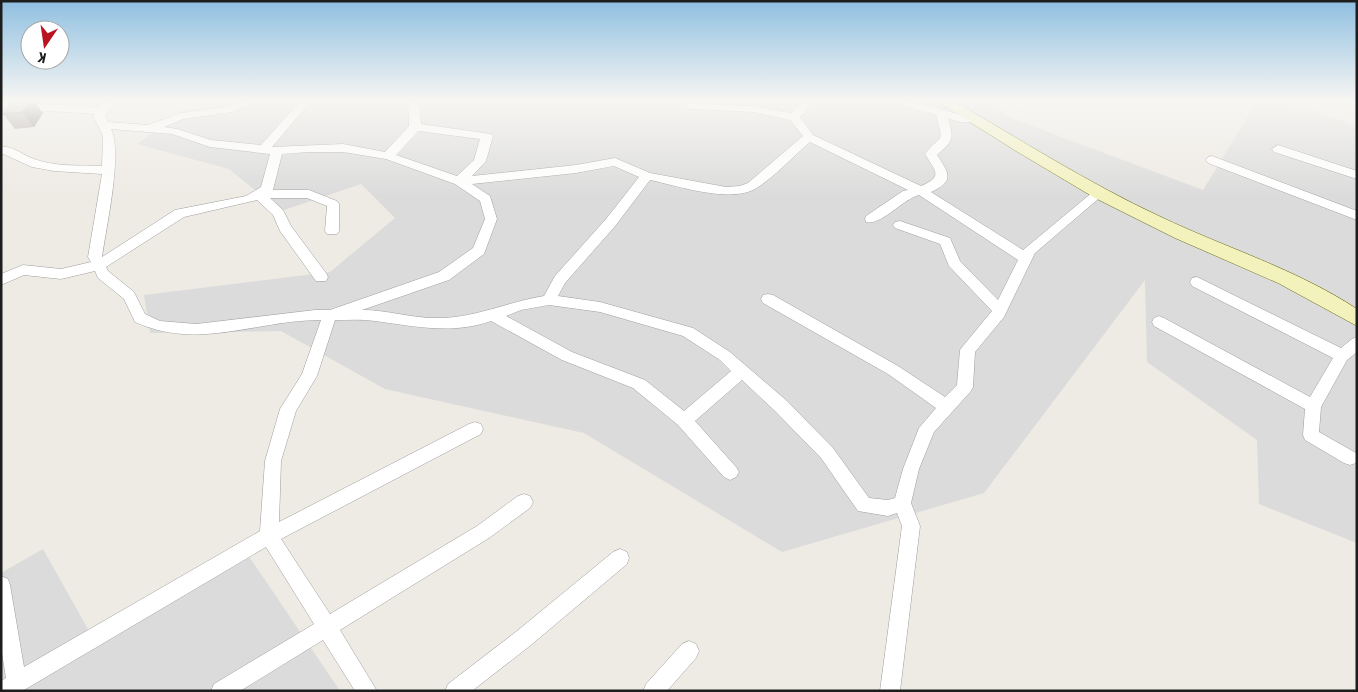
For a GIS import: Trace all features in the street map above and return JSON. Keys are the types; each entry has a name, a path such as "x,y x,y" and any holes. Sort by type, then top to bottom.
{"street":[{"path":"108,132 108,170 95,257 103,274 129,296 140,318 158,326 196,330 330,315 372,315 435,324 478,320 520,305 549,300 600,306 688,332 725,356 780,406 827,453 864,505 888,508 902,503"},
{"path":"174,132 210,143 271,149 343,148 388,156 458,181 486,199 491,219 479,251 444,276 330,315"},
{"path":"1,280 23,270 61,274 99,264 180,213 250,199 267,189 271,149 283,132"},
{"path":"388,156 410,132"},
{"path":"457,132 487,136 480,161 458,181"},
{"path":"806,132 809,136 921,192 1026,258"},
{"path":"871,220 907,194 921,192 937,184 942,178 942,172 931,154 946,141 946,132"},
{"path":"997,132 1098,194 1158,223 1284,278 1357,319"},
{"path":"458,181 576,169 615,162 647,176 726,191 742,190 752,186 809,136"},
{"path":"1278,149 1357,175"},
{"path":"5,150 32,163 54,167 108,170"},
{"path":"1212,160 1357,216"},
{"path":"549,300 560,280 611,222 647,176"},
{"path":"258,194 309,194 333,204 332,230"},
{"path":"258,194 278,213 286,228 321,278"},
{"path":"890,691 911,526 902,503 911,469 926,428 965,387 968,350 1000,310 1030,250 1098,194"},
{"path":"900,225 945,241 954,263 1000,310"},
{"path":"1197,282 1342,356"},
{"path":"768,298 893,370 946,407"},
{"path":"330,315 309,376 288,409 273,460 269,536 367,691"},
{"path":"492,315 567,356 639,384 684,420 730,472"},
{"path":"1159,322 1313,406"},
{"path":"1350,458 1310,435 1313,406 1342,356 1357,343"},
{"path":"684,420 742,371"},
{"path":"1,585 10,687 269,536 475,429"},
{"path":"221,691 328,628 483,532 524,502"},
{"path":"455,691 524,638 620,558"},
{"path":"653,691 689,651"}],"shaded area":[{"path":"153,132 1049,132 1203,190 1238,132 1357,132 1357,543 1259,504 1257,440 1147,362 1145,280 984,493 782,552 584,433 385,389 281,331 150,333 144,295 330,272 395,218 361,184 281,211 229,169 137,144"},
{"path":"43,549 98,647 244,549 340,691 1,691 1,573"}]}
